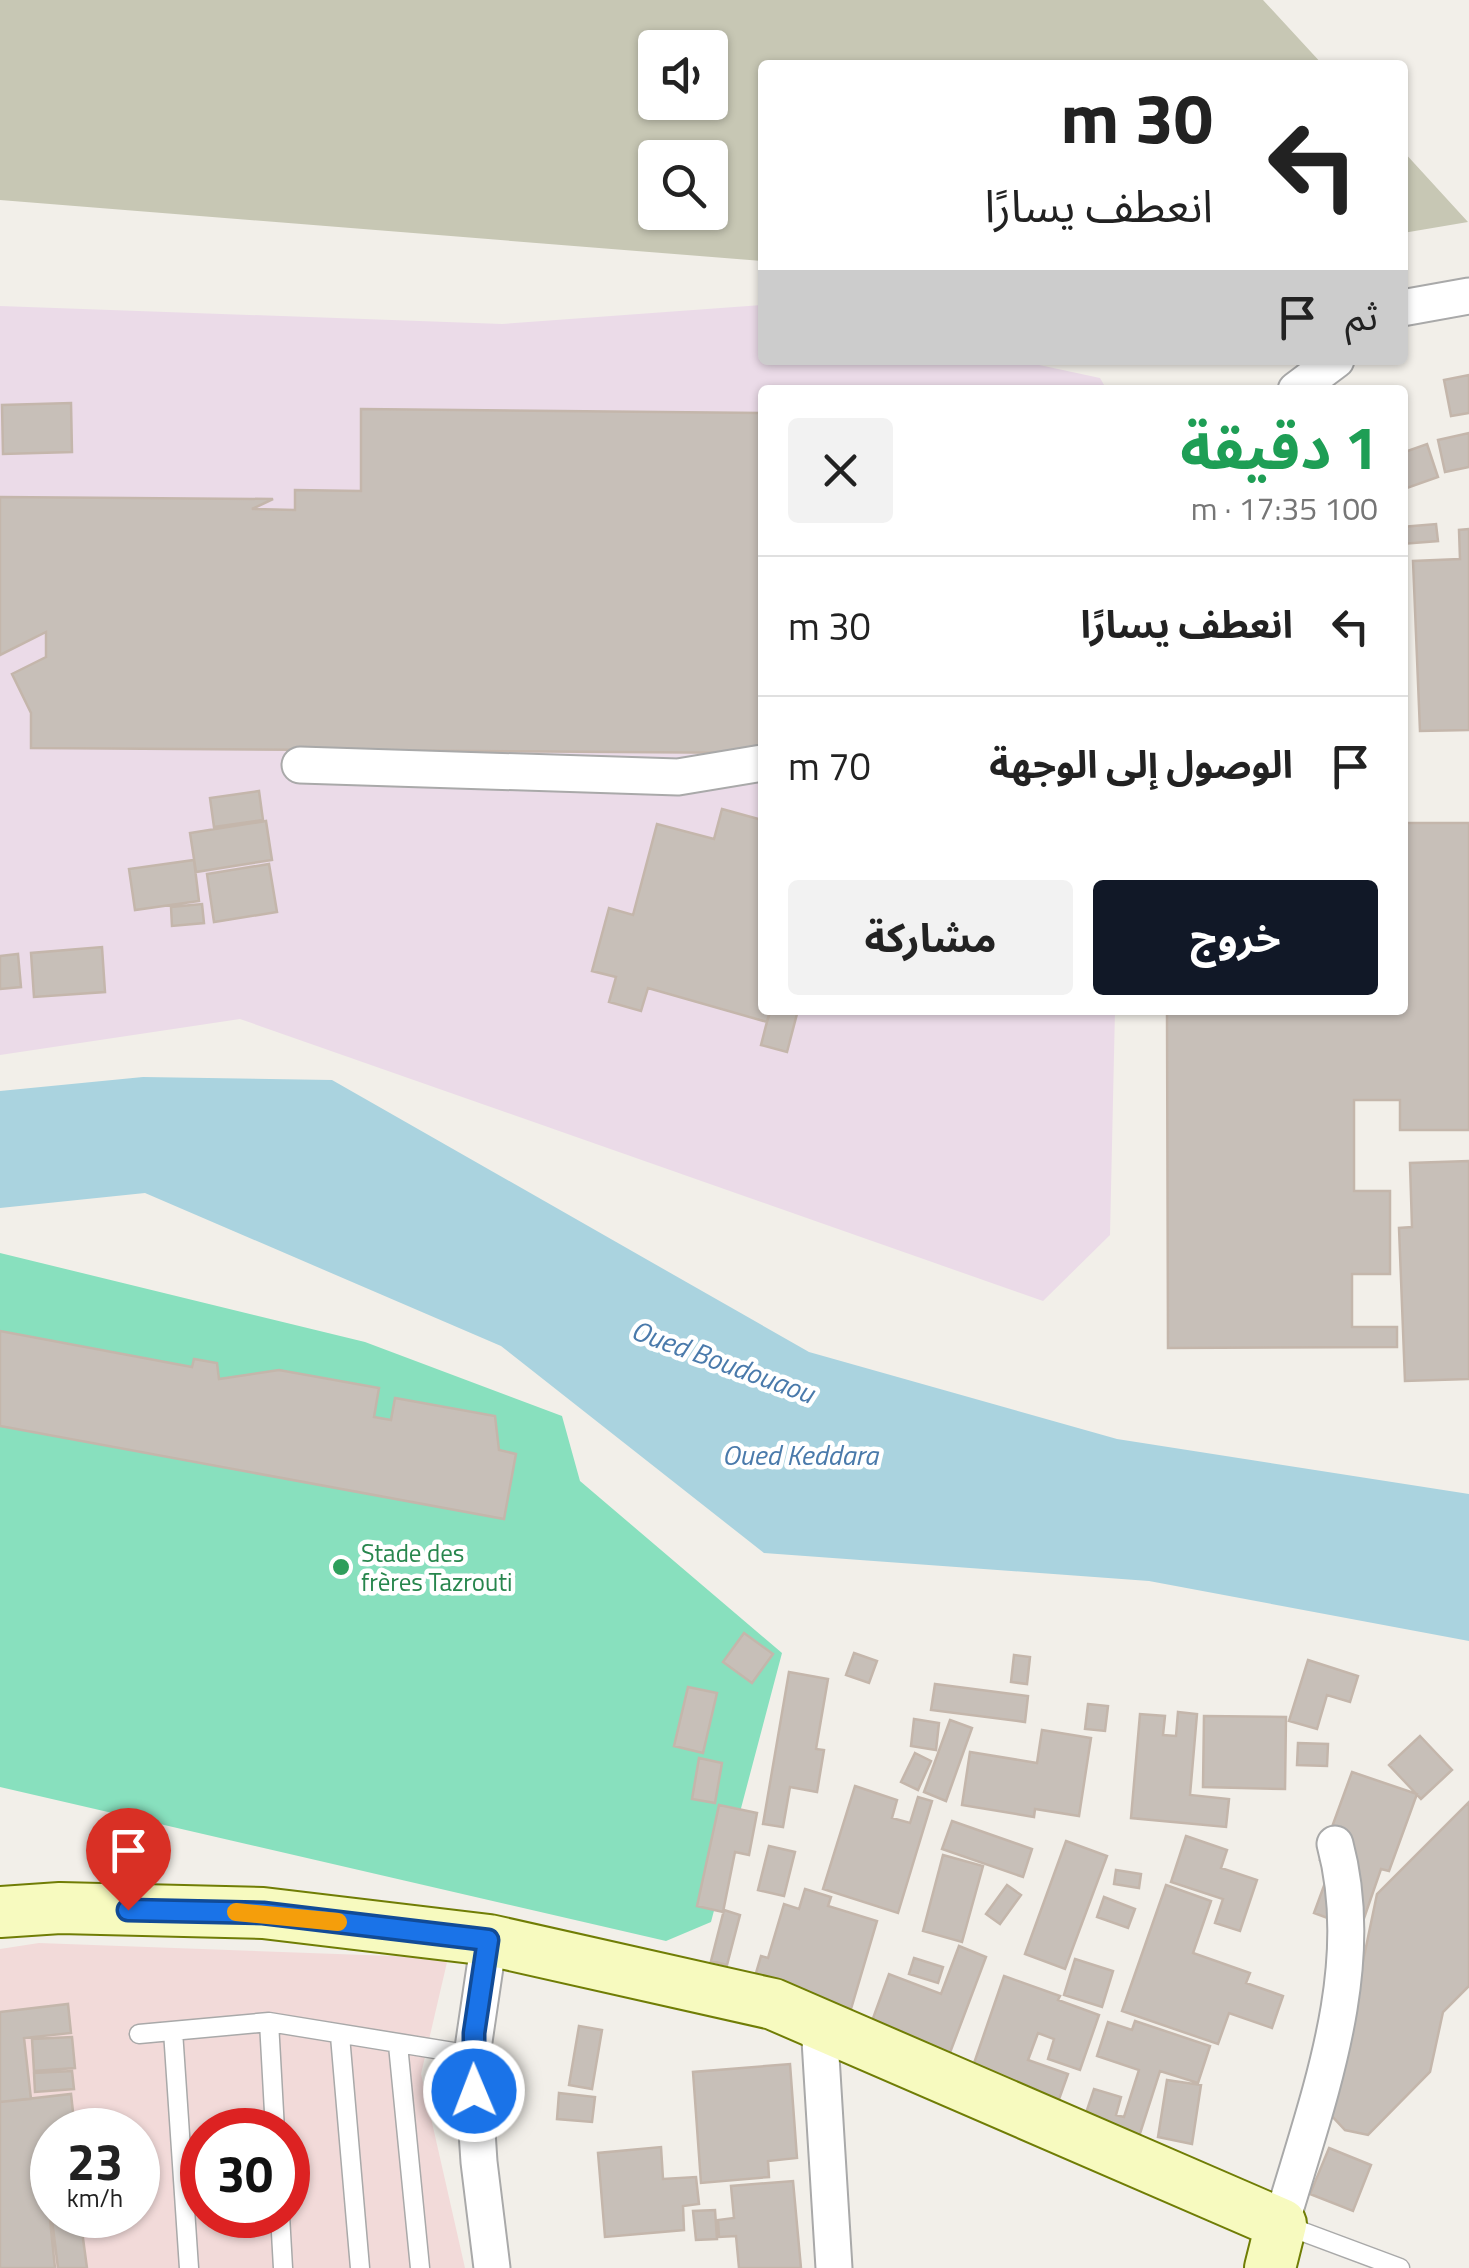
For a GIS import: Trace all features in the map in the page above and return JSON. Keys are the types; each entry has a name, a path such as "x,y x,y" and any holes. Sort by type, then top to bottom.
{"main road":[{"path":"0,1912 60,1908 263,1913 488,1940 772,2004 1276,2246"}],"street":[{"path":"1408,307 1469,296"},
{"path":"1303,385 1329,365"},
{"path":"300,765 678,777 758,764"},
{"path":"1276,2246 1332,2046 1341,1990 1346,1897 1335,1844"},
{"path":"488,1940 472,2056 492,2268"},
{"path":"820,2024 834,2268"}],"lane":[{"path":"139,2034 269,2022 472,2056"},
{"path":"269,2022 274,2108"},
{"path":"173,2030 189,2268"},
{"path":"340,2036 360,2268"},
{"path":"398,2044 420,2268"},
{"path":"281,2238 282,2268"},
{"path":"1276,2246 1400,2268"}],"shaded area":[{"path":"0,0 1263,0 1318,60 758,60 758,261 0,200"},
{"path":"1408,156 1468,222 1408,232"},
{"path":"758,305 758,365 1039,365 1100,378 1104,385 758,385 758,1015 1115,1015 1110,1235 1043,1301 240,1019 0,1055 0,306 502,324"},
{"path":"39,1943 448,1958 421,2074 465,2268 0,2268 0,1949"}],"green space":[{"name":"Stade des frères Tazrouti","path":"0,1253 365,1342 562,1416 580,1481 782,1653 711,1922 666,1941 0,1787"}],"water":[{"name":"Oued Keddara","path":"143,1077 332,1080 809,1352 1117,1439 1469,1494 1469,1641 1149,1581 764,1553 501,1346 145,1193 0,1208 0,1091"}],"building":[{"path":"1469,375 1469,413 1451,416 1444,380"},
{"path":"71,403 72,452 3,454 2,405"},
{"path":"361,409 758,413 758,753 31,748 31,713 12,674 46,657 46,632 0,655 0,497 273,499 252,509 295,510 295,490 361,491"},
{"path":"1469,433 1469,467 1445,472 1438,440"},
{"path":"1427,444 1438,477 1408,488 1408,451"},
{"path":"1436,524 1438,541 1408,544 1408,526"},
{"path":"1469,529 1469,730 1420,731 1413,561 1460,559 1459,530"},
{"path":"259,791 263,820 214,827 210,798"},
{"path":"722,809 758,819 758,1015 769,1015 767,1022 648,988 641,1011 609,1002 616,977 592,971 609,908 633,915 657,824 714,839"},
{"path":"266,821 272,860 196,872 190,833"},
{"path":"1408,823 1469,823 1469,1130 1400,1130 1400,1100 1354,1100 1354,1191 1390,1191 1390,1274 1352,1274 1352,1327 1397,1327 1397,1347 1168,1348 1167,1015 1408,1015"},
{"path":"194,860 199,901 135,910 129,869"},
{"path":"269,864 277,912 214,922 207,874"},
{"path":"202,904 204,923 172,926 171,907"},
{"path":"102,947 105,992 34,997 31,953"},
{"path":"18,954 21,987 0,989 0,956"},
{"path":"769,1015 797,1015 787,1052 761,1045"},
{"path":"1469,1161 1469,1379 1405,1381 1399,1228 1412,1227 1410,1163"},
{"path":"0,1331 192,1367 194,1359 217,1363 219,1379 279,1370 379,1388 374,1417 391,1420 395,1398 495,1416 499,1450 516,1454 504,1519 0,1426"},
{"path":"744,1633 773,1654 752,1683 723,1662"},
{"path":"854,1653 877,1661 869,1683 846,1675"},
{"path":"1014,1655 1030,1657 1027,1684 1011,1682"},
{"path":"1308,1660 1358,1676 1350,1702 1327,1695 1317,1729 1289,1721"},
{"path":"789,1672 828,1679 816,1749 824,1750 817,1792 790,1787 783,1827 763,1824"},
{"path":"935,1684 1028,1696 1025,1722 931,1710"},
{"path":"688,1687 717,1693 703,1753 674,1746"},
{"path":"1088,1704 1108,1706 1105,1731 1085,1729"},
{"path":"1178,1712 1197,1714 1190,1795 1229,1799 1226,1827 1131,1818 1140,1714 1165,1716 1163,1735 1176,1736"},
{"path":"1204,1716 1286,1717 1285,1789 1203,1787"},
{"path":"914,1719 939,1723 936,1750 911,1746"},
{"path":"950,1720 972,1728 946,1801 924,1792"},
{"path":"1042,1730 1091,1738 1079,1816 1035,1809 1034,1817 962,1805 970,1752 1037,1763"},
{"path":"1420,1736 1452,1770 1421,1799 1389,1765"},
{"path":"1298,1743 1328,1744 1327,1766 1297,1765"},
{"path":"915,1753 931,1761 918,1790 901,1782"},
{"path":"699,1758 722,1763 715,1803 692,1799"},
{"path":"1352,1772 1417,1794 1389,1871 1381,1869 1360,1930 1314,1913 1332,1864 1320,1860"},
{"path":"855,1786 897,1800 892,1818 910,1823 918,1797 932,1801 898,1913 823,1889"},
{"path":"1469,1802 1469,1986 1443,2012 1430,2072 1368,2135 1345,2130 1331,2115 1377,1894"},
{"path":"719,1805 757,1813 749,1855 735,1852 723,1912 697,1906"},
{"path":"952,1821 1032,1849 1023,1877 942,1849"},
{"path":"1186,1836 1227,1850 1221,1868 1257,1880 1240,1931 1215,1923 1223,1899 1171,1882"},
{"path":"1066,1841 1107,1856 1065,1969 1025,1954"},
{"path":"769,1846 795,1852 784,1896 758,1890"},
{"path":"943,1855 983,1866 962,1942 923,1931"},
{"path":"1116,1870 1141,1874 1139,1888 1114,1884"},
{"path":"1007,1885 1021,1895 1000,1924 986,1914"},
{"path":"1166,1885 1211,1901 1193,1953 1250,1973 1246,1983 1283,1996 1272,2028 1229,2013 1218,2044 1122,2011"},
{"path":"805,1889 831,1897 828,1906 877,1921 851,2009 754,1980 761,1956 768,1958 784,1904 799,1909"},
{"path":"1104,1897 1135,1909 1128,1928 1097,1917"},
{"path":"724,1910 740,1915 727,1965 711,1961"},
{"path":"959,1946 986,1957 948,2058 867,2035 889,1974 941,1994"},
{"path":"914,1958 943,1967 938,1983 909,1974"},
{"path":"1075,1959 1113,1971 1102,2007 1064,1995"},
{"path":"1004,1976 1099,2015 1080,2070 1048,2059 1054,2039 1038,2033 1028,2060 1068,2074 1057,2105 970,2075"},
{"path":"68,2004 71,2033 24,2038 31,2099 0,2102 0,2012"},
{"path":"1135,2021 1210,2046 1198,2083 1160,2071 1137,2143 1082,2125 1094,2089 1121,2097 1116,2115 1124,2117 1139,2070 1097,2056 1108,2022 1132,2030"},
{"path":"579,2026 602,2030 592,2089 569,2085"},
{"path":"72,2037 75,2068 34,2071 32,2039"},
{"path":"790,2064 797,2158 768,2161 769,2177 701,2183 693,2072"},
{"path":"72,2071 74,2089 35,2092 34,2073"},
{"path":"1167,2080 1201,2085 1192,2144 1158,2137"},
{"path":"559,2093 595,2097 592,2122 557,2119"},
{"path":"71,2094 73,2108 30,2108 30,2238 52,2238 55,2268 0,2268 0,2102"},
{"path":"661,2147 663,2179 696,2177 699,2204 683,2206 684,2230 605,2237 598,2153"},
{"path":"1329,2148 1371,2165 1353,2211 1310,2194"},
{"path":"793,2181 801,2268 739,2268 736,2236 719,2237 718,2220 734,2218 731,2186"},
{"path":"715,2210 717,2239 696,2240 693,2211"},
{"path":"54,2238 83,2238 87,2268 58,2268"}],"slow traffic":[{"path":"236,1912 338,1922"}],"place":[{"name":"Stade des frères Tazrouti","path":"341,1567"}],"route":[{"path":"128,1910 263,1913 488,1940 476,2011 474,2091"}],"water label":[{"name":"Oued Boudouaou","path":"723,1361"}]}
